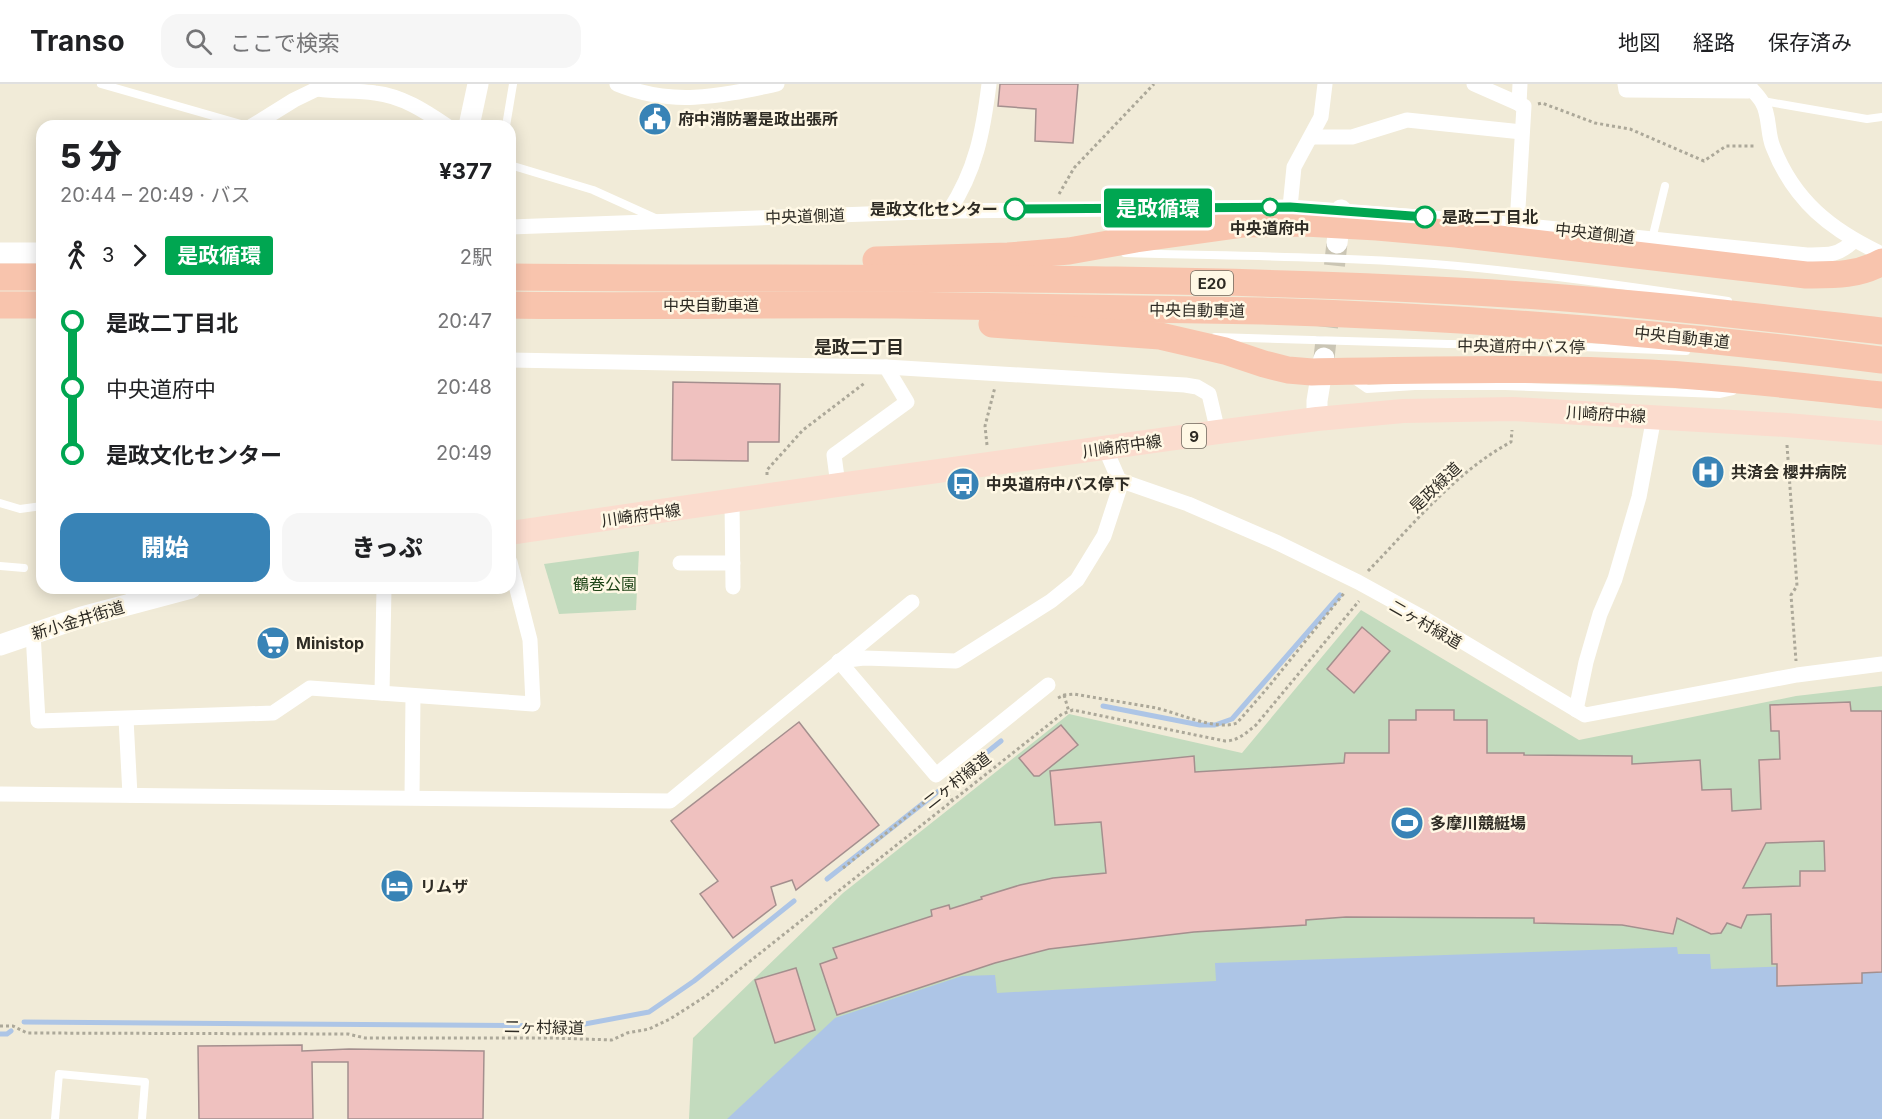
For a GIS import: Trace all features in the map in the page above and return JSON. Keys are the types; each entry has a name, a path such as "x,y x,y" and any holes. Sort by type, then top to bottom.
{"highway":[{"path":"539,277 1008,256 1069,251 1298,215 1377,227 1806,274 1840,276 1868,270 1882,262"},
{"path":"0,277 36,277"},
{"name":"中央自動車道","path":"516,277 968,278 1455,291 1653,304 1882,329"},
{"path":"0,305 36,304"},
{"name":"中央自動車道","path":"516,305 897,305 1267,311 1586,328 1781,347 1882,361"},
{"path":"550,306 988,323 1160,336 1204,345 1288,370 1312,372 1503,368 1649,373 1882,395"},
{"path":"1742,380 1765,394 1853,403 1882,401"}],"main road":[{"path":"470,120 478,84"},
{"path":"1337,243 1341,210"},
{"path":"0,253 36,253"},
{"path":"1317,419 1322,367"},
{"name":"川崎府中線","path":"516,532 1218,432 1403,411 1513,409 1882,433"},
{"name":"新小金井街道","path":"0,645 130,596 145,594"}],"street":[{"path":"617,84 638,93 683,99 705,98 777,84"},
{"path":"949,211 961,192 984,127 989,84"},
{"path":"1298,215 1294,166 1321,117 1324,84"},
{"path":"1474,84 1521,105"},
{"path":"1517,225 1522,132 1520,84"},
{"path":"1625,84 1626,90 1748,92 1749,86"},
{"path":"290,85 294,100"},
{"path":"260,120 323,86 395,97 438,120"},
{"path":"1749,86 1765,109 1772,146 1790,182 1806,203 1828,224 1854,241 1882,254"},
{"path":"1311,137 1352,137 1407,120 1522,132"},
{"name":"中央道側道","path":"516,226 1050,209 1298,215 1341,210 1826,255 1843,251 1854,241"},
{"path":"516,360 886,367 1185,385 1197,387 1209,394 1218,432"},
{"path":"838,485 834,455 907,402 886,367"},
{"path":"1576,710 1586,662 1600,614 1615,579 1639,497 1654,417"},
{"path":"839,661 864,658 956,661 1051,601 1077,580 1104,536 1119,490 1119,480 1106,448"},
{"path":"1119,480 1188,504 1358,582 1420,615 1585,715 1797,675 1882,664"},
{"path":"732,501 733,587"},
{"path":"680,563 732,563"},
{"path":"33,633 38,721 273,713 310,688 533,704 530,640 516,585"},
{"path":"382,693 384,594"},
{"path":"0,794 670,801 912,602"},
{"path":"839,661 936,775 1048,685"},
{"path":"412,798 413,696"},
{"path":"126,718 130,795"}],"lane":[{"path":"101,84 229,120"},
{"path":"507,120 513,84"},
{"path":"1761,101 1867,119 1882,117"},
{"path":"516,167 593,190 659,220"},
{"path":"1653,239 1665,186"},
{"path":"1069,251 1348,259 1436,264 1628,285 1732,301"},
{"path":"1813,314 1882,329"},
{"name":"中央道府中バス停","path":"1160,336 1539,345 1695,352"},
{"path":"1777,357 1882,361"},
{"path":"1322,367 1347,376 1367,389 1505,386 1719,394 1733,392 1742,380"},
{"path":"0,503 20,509 36,507"},
{"path":"0,566 24,568"},
{"path":"55,1119 59,1074 145,1082 142,1119"}],"path":[{"path":"1050,209 1074,168 1154,84"},
{"path":"1521,105 1542,103 1595,123 1630,129 1704,161 1726,146 1772,146"},
{"path":"767,496 767,470 803,430 886,367"},
{"path":"990,464 985,426 999,374"},
{"name":"是政緑道","path":"1064,695 1074,694 1159,709 1202,721 1231,725 1237,723 1346,591 1358,582 1442,494 1488,454 1511,442 1513,409"},
{"path":"1786,425 1797,586 1791,595 1797,675"},
{"path":"1056,699 1064,695 1069,712 1073,710 1233,741 1245,735 1256,725 1361,600"},
{"name":"二ヶ村緑道","path":"0,1026 13,1026 27,1033 348,1034 365,1038 612,1040 627,1033 649,1029 670,1019 706,996 952,800 1062,714 1069,712"},
{"path":"843,868 943,786"}],"green space":[{"name":"鶴巻公園","path":"639,551 636,610 559,614 544,564"},
{"name":"多摩川競艇場","path":"1361,610 1579,740 1796,696 1882,686 1882,1119 689,1119 693,1038 843,893 1069,714 1242,753"}],"water":[{"path":"1677,947 1678,954 1710,954 1711,969 1882,963 1882,1119 727,1119 835,1018 962,976 995,975 997,993 1216,981 1215,963"}],"building":[{"path":"1000,84 1078,84 1073,143 1035,141 1036,109 998,106"},
{"path":"673,382 780,384 779,442 748,442 748,461 672,460"},
{"path":"1362,627 1390,651 1354,693 1327,669"},
{"path":"1850,702 1851,711 1882,711 1882,972 1862,973 1862,983 1777,986 1777,964 1772,964 1771,914 1747,915 1741,928 1727,923 1721,933 1711,934 1677,918 1673,934 1622,925 1534,923 1534,918 1346,917 1306,920 1306,925 1194,932 1049,949 995,963 837,1015 820,964 837,958 833,948 932,916 931,910 949,905 950,909 1020,885 1053,878 1106,873 1101,822 1055,825 1050,771 1194,756 1195,772 1344,763 1345,753 1389,753 1389,720 1416,720 1416,710 1454,710 1454,720 1487,720 1487,753 1632,756 1632,764 1700,760 1702,790 1731,789 1732,811 1761,809 1759,760 1780,759 1779,731 1771,731 1770,705","holes":["1824,841 1825,871 1800,871 1800,886 1743,888 1766,843"]},
{"path":"799,722 879,825 796,890 792,880 771,887 776,905 733,938 700,894 718,881 671,821"},
{"path":"1061,725 1078,745 1039,776 1034,776 1019,758"},
{"path":"796,968 815,1030 775,1043 755,980"},
{"path":"302,1045 302,1051 349,1049 484,1051 483,1119 348,1119 348,1062 312,1062 313,1119 199,1119 198,1046"}],"waterway":[{"path":"1103,706 1200,725 1215,725 1232,719 1340,595"},
{"path":"950,782 1001,741"},
{"path":"827,879 940,790"},
{"path":"24,1022 574,1026 649,1012 694,981 794,901"},
{"path":"0,1034 7,1034 11,1031"}],"tunnel":[{"path":"1324,358 1337,243"}],"bus line":[{"name":"是政循環","path":"1015,209 1290,207 1425,217"}],"place":[{"name":"府中消防署是政出張所","path":"655,119"},
{"name":"中央道府中","path":"1270,207"},
{"name":"是政文化センター","path":"1015,209"},
{"name":"是政二丁目北","path":"1425,217"},
{"name":"共済会 櫻井病院","path":"1708,472"},
{"name":"中央道府中バス停下","path":"963,484"},
{"name":"Ministop","path":"273,643"},
{"name":"多摩川競艇場","path":"1407,823"},
{"name":"リムザ","path":"397,886"}],"district":[{"name":"是政二丁目","path":"859,347"}]}
